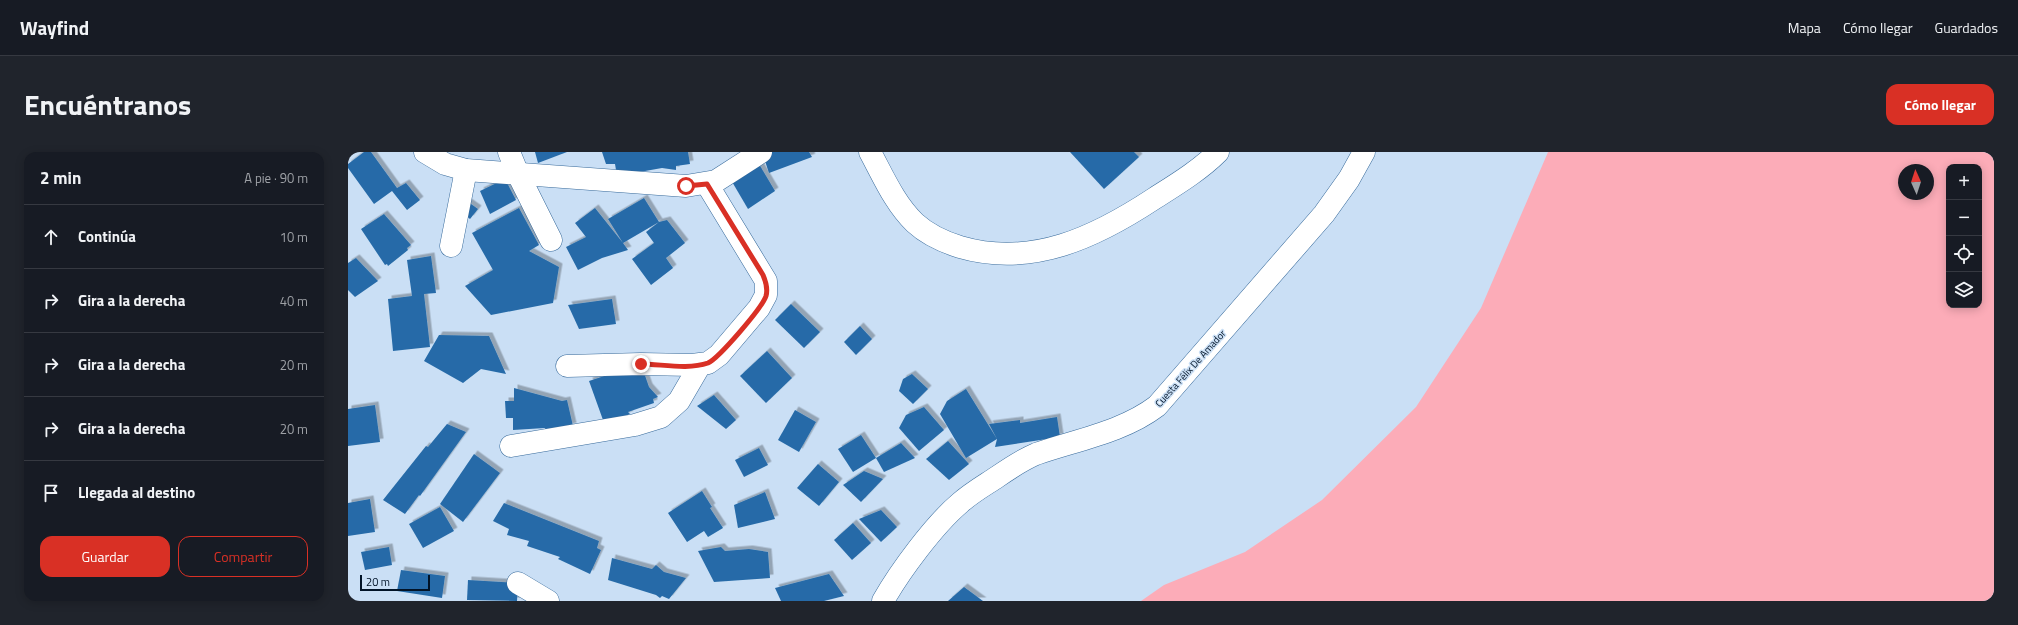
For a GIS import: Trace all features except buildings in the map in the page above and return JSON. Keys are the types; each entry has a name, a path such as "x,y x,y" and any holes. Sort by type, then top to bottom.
{"street":[{"path":"425,152 445,164 466,170 686,186 707,184 725,176 761,152"},
{"path":"509,152 518,174 551,240"},
{"path":"870,152 896,199 916,224 931,235 947,243 986,253 1006,255 1045,251 1064,246 1102,231 1178,184 1218,152"},
{"name":"Cuesta Félix De Amador","path":"883,601 897,579 934,531 951,511 970,495 1026,459 1136,420 1147,414 1167,397 1324,214 1349,179 1364,152"},
{"path":"451,246 466,170"},
{"path":"567,366 641,364 700,365 714,360 759,308 766,295 767,288 763,275 707,184"},
{"path":"511,446 635,425 661,417 679,401 700,365"},
{"path":"518,583 548,601"}],"shaded area":[{"path":"1548,152 1994,152 1994,601 1141,601 1164,585 1245,552 1322,500 1416,407 1481,308"}],"route":[{"path":"641,364 692,366 708,363 714,360 764,302 766,295 767,288 763,275 707,184 686,186"}]}
